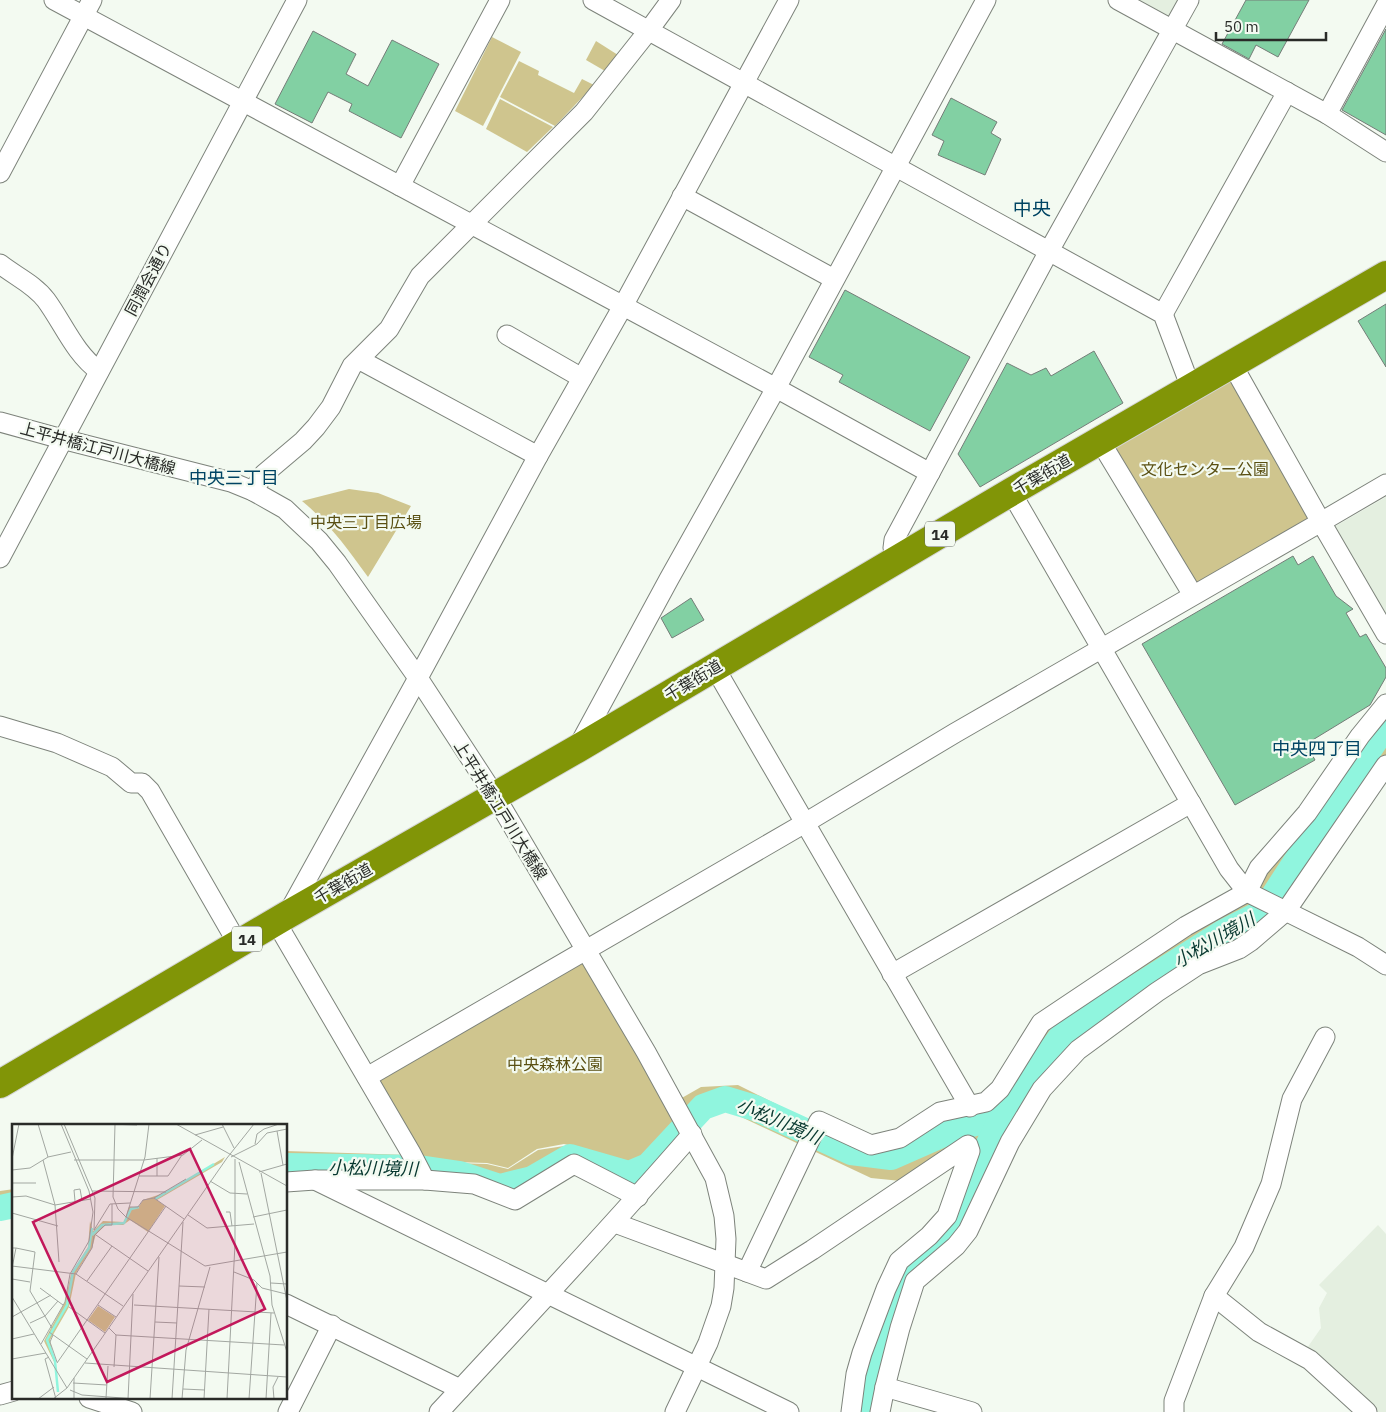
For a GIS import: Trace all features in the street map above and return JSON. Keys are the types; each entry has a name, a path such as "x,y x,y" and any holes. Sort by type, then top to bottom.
{"highway":[{"name":"千葉街道","path":"0,1084 281,918 715,668 1011,492 1386,275"}],"street":[{"path":"54,0 88,8 243,101 930,473"},
{"name":"同潤会通り","path":"0,558 297,0"},
{"path":"400,186 500,0"},
{"path":"592,0 1163,314 1191,388"},
{"path":"253,491 264,474 302,441 331,407 352,366 389,329 420,276 584,112 671,0"},
{"path":"420,1170 281,918 418,678 789,0"},
{"path":"577,748 776,388 986,0"},
{"path":"1118,0 1327,114 1386,152"},
{"path":"900,558 893,548 894,540 1049,251 1188,0"},
{"path":"1327,114 1386,5"},
{"path":"0,173 88,8"},
{"path":"1163,314 1287,92"},
{"path":"682,196 834,279"},
{"path":"0,264 25,280 44,298 87,362 99,370"},
{"path":"507,335 582,378"},
{"path":"360,360 538,456"},
{"path":"1232,364 1386,634"},
{"name":"上平井橋江戸川大橋線","path":"0,422 231,482 253,491 285,509 319,540 418,678 495,796 586,949 715,1178 724,1216 726,1239 726,1264 721,1306 708,1343 675,1412"},
{"path":"1100,441 1193,595"},
{"path":"367,1077 805,823 954,732 1102,649 1386,484"},
{"path":"1011,492 1229,869 1252,894 1358,947 1386,965"},
{"path":"715,668 970,1107"},
{"path":"747,1272 819,1120 871,1145 900,1138 940,1112 986,1102 1000,1089 1041,1023 1186,926 1252,894 1259,868 1307,813 1360,736 1386,704"},
{"path":"0,726 57,744 112,767 131,783 142,784 150,791 238,944"},
{"path":"851,1412 858,1367 915,1281 956,1246 968,1230 1010,1142 1042,1089 1078,1050 1157,992 1198,964 1239,949 1252,941 1280,908 1386,765"},
{"path":"892,974 1191,803"},
{"path":"1174,1412 1174,1401 1214,1296 1244,1247 1271,1184 1292,1099 1325,1037"},
{"path":"439,1412 638,1197 688,1128"},
{"path":"615,1223 766,1279 968,1145 970,1151 947,1216 929,1236 899,1261 886,1289 888,1324 885,1387 880,1412"},
{"path":"288,1182 420,1170 474,1184 515,1200 574,1164 638,1197"},
{"path":"315,1180 789,1412"},
{"path":"1214,1296 1259,1332 1310,1360 1367,1412"},
{"path":"288,1305 332,1325 460,1390"},
{"path":"288,1412 332,1325"},
{"path":"885,1387 953,1409 972,1412"},
{"path":"95,1400 132,1412"}],"shaded area":[{"path":"1134,0 1179,0 1168,19"},
{"path":"1386,497 1386,619 1334,527"},
{"path":"1378,1225 1386,1234 1386,1412 1371,1412 1305,1351 1321,1328 1319,1308 1327,1293 1319,1285"}],"green space":[{"path":"492,37 521,52 483,126 455,111"},
{"path":"596,41 618,55 605,71 586,60"},
{"path":"519,61 539,71 538,75 574,93 582,79 594,85 555,126 500,97"},
{"path":"500,99 553,127 527,152 486,129"},
{"name":"文化センター公園","path":"1231,371 1315,519 1195,589 1107,443"},
{"name":"中央三丁目広場","path":"349,489 378,493 411,506 368,577 330,528 302,501"},
{"name":"中央森林公園","path":"1386,706 1386,760 1286,905 1253,935 1069,1050 965,1229 955,1209 977,1145 901,1181 871,1178 720,1107 694,1125 637,1193 573,1162 514,1198 426,1178 419,1162 487,1164 508,1169 538,1150 564,1146 625,1160 564,1144 537,1149 508,1168 487,1163 418,1161 373,1076 583,955 673,1103 701,1087 738,1085 863,1147 942,1119 966,1116 999,1100 1043,1026 1242,900"},
{"path":"288,1151 409,1155 420,1177 288,1179"},
{"path":"12,1189 12,1215 0,1218 0,1191"}],"building":[{"path":"1246,0 1309,0 1278,57 1256,45 1249,59 1222,44"},
{"path":"1386,29 1386,135 1342,110"},
{"path":"313,31 356,54 346,74 368,86 392,40 439,64 401,138 349,111 352,104 328,92 312,123 275,104"},
{"path":"951,98 997,122 991,133 1001,139 985,175 938,155 944,141 932,135"},
{"path":"845,290 970,357 930,431 839,382 843,375 809,357"},
{"path":"1386,304 1386,367 1358,321"},
{"path":"1094,351 1123,403 980,487 958,454 1007,363 1031,375 1046,368 1051,376"},
{"path":"1293,556 1298,565 1313,556 1336,596 1353,609 1346,613 1360,637 1366,634 1386,668 1386,677 1370,705 1306,744 1315,760 1235,805 1142,644"},
{"path":"691,598 704,620 672,638 661,618"}],"waterway":[{"name":"小松川境川","path":"868,1412 909,1272 927,1247 963,1213 981,1161 1002,1116 1064,1033 1224,932 1263,912 1386,725"},
{"name":"小松川境川","path":"288,1166 419,1168 460,1174 500,1187 532,1179 570,1157 629,1174 648,1166 703,1107 725,1099 755,1108 851,1152 891,1157 957,1128 1002,1116"},
{"name":"小松川境川","path":"0,1208 12,1205"}],"district":[{"name":"中央","path":"1032,208"},
{"name":"中央三丁目","path":"234,477"},
{"name":"中央四丁目","path":"1317,748"}]}
